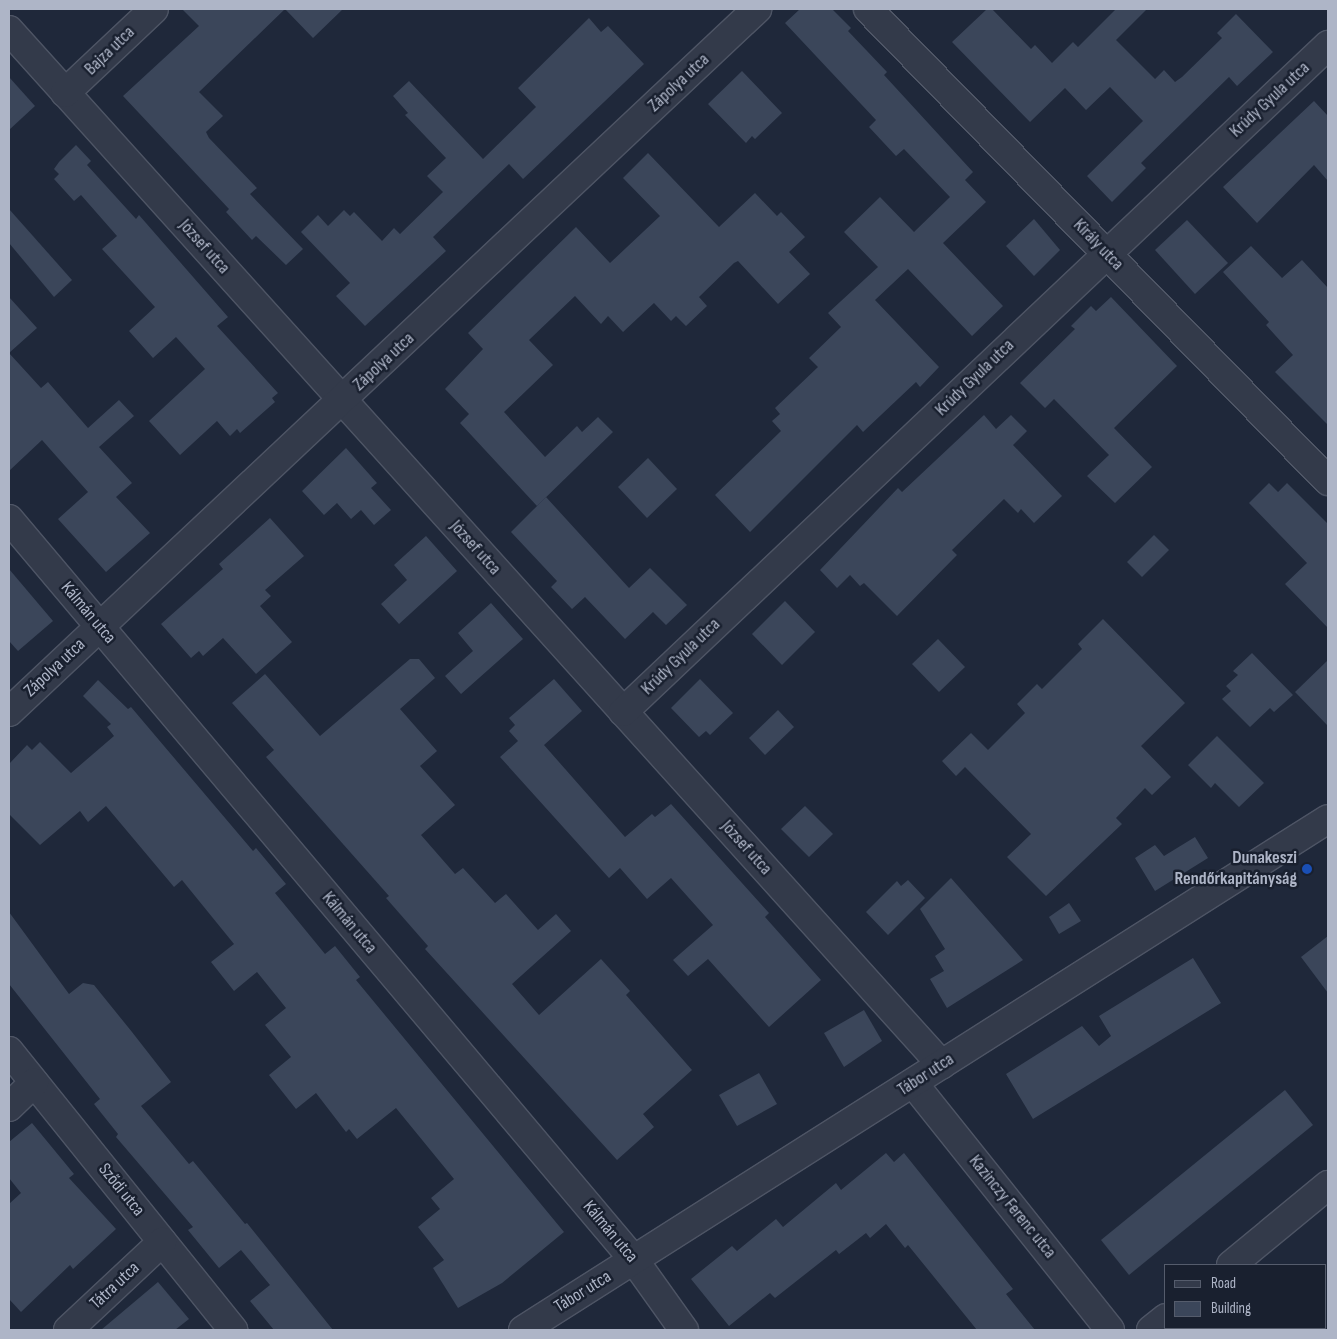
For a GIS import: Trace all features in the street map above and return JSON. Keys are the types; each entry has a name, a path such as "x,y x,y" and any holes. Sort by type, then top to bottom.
{"street":[{"name":"Bajza utca","path":"65,93 154,9"},
{"name":"Zápolya utca","path":"9,712 343,401 758,9"},
{"name":"Király utca","path":"868,9 1328,481"},
{"name":"József utca","path":"9,30 942,1065"},
{"name":"Krúdy Gyula utca","path":"623,712 1328,45"},
{"name":"Kálmán utca","path":"9,519 634,1260 684,1330"},
{"name":"Tábor utca","path":"523,1330 1328,820"},
{"name":"Sződi utca","path":"9,1051 233,1330"},
{"path":"9,1107 34,1082"},
{"name":"Kazinczy Ferenc utca","path":"913,1083 1110,1330"},
{"path":"1232,1264 1328,1185"},
{"name":"Tátra utca","path":"68,1330 162,1242"},
{"path":"1151,1330 1164,1320"}],"building":[{"path":"182,9 285,9 199,92 223,116 206,132 209,138 257,188 250,194 303,249 286,265 256,236 252,240 226,212 229,209 123,96 199,26"},
{"path":"285,9 343,9 313,38"},
{"path":"800,9 832,9 851,28 848,31 887,72 884,75 973,172 965,180 986,202 943,243 1003,306 972,336 908,269 875,300 939,367 920,387 916,382 863,432 857,425 750,532 715,495 781,431 772,421 780,414 775,408 818,367 809,358 841,327 828,313 878,267 844,232 880,197 914,232 950,197 904,149 896,156 869,127 876,120 785,23"},
{"path":"987,9 992,9 1031,49 1035,45 1052,63 1073,42 1078,47 1116,9 1147,9 1116,40 1155,79 1164,70 1175,82 1182,77 1222,38 1217,33 1236,14 1273,52 1237,86 1229,77 1141,163 1146,168 1112,202 1087,176 1143,121 1110,87 1086,110 1065,88 1030,122 952,42"},
{"path":"589,18 601,32 608,26 644,64 523,179 509,164 433,237 446,251 365,326 336,296 350,283 301,232 318,215 328,226 344,210 350,216 354,212 382,241 394,228 400,234 443,192 427,176 446,158 405,115 408,113 393,96 409,81 483,159 536,107 518,88"},
{"path":"742,71 782,113 755,139 752,136 746,143 708,104"},
{"path":"9,77 35,106 9,130"},
{"path":"1314,101 1328,116 1328,181 1314,165 1257,223 1223,187"},
{"path":"76,145 91,161 87,165 136,219 139,215 228,317 217,326 278,393 272,398 275,402 240,433 237,429 230,436 217,421 180,455 149,421 205,369 176,337 153,358 129,331 155,307 102,249 117,236 81,195 74,201 54,179 59,174 54,169"},
{"path":"648,153 719,227 755,193 777,216 781,212 805,237 789,252 810,274 778,304 738,261 699,297 707,306 686,326 676,316 671,321 654,303 623,332 608,316 601,324 575,296 529,340 553,365 504,412 545,457 577,426 582,432 598,417 613,432 537,506 460,423 469,414 445,389 483,349 468,333 576,227 610,263 660,216 623,178"},
{"path":"9,209 72,280 54,297 9,243"},
{"path":"1034,219 1060,250 1034,276 1006,246"},
{"path":"1187,220 1228,263 1195,294 1155,250"},
{"path":"1251,246 1282,278 1302,260 1328,288 1328,425 1275,372 1293,355 1266,325 1269,322 1223,272"},
{"path":"9,297 37,328 9,353"},
{"path":"1111,297 1177,366 1114,428 1152,467 1115,503 1087,476 1109,455 1054,399 1045,408 1020,383 1075,329 1071,326 1091,306 1096,311"},
{"path":"9,353 41,388 48,382 88,428 119,400 134,416 99,447 132,483 116,497 150,533 106,572 58,519 88,492 42,440 9,471"},
{"path":"984,415 996,429 1011,415 1027,431 1013,445 1062,496 1034,523 1021,509 1018,513 1004,499 952,550 957,555 897,616 864,583 860,586 850,575 837,588 820,570 898,488 902,492"},
{"path":"346,448 377,483 371,488 391,510 374,525 361,510 351,519 337,503 324,515 302,491"},
{"path":"648,458 677,489 647,518 618,487"},
{"path":"1269,483 1278,492 1287,483 1328,524 1328,628 1285,584 1307,563 1249,503"},
{"path":"546,497 629,588 650,568 687,605 666,625 653,612 625,639 585,597 572,609 551,587 557,581 511,532"},
{"path":"270,518 304,556 265,590 271,596 260,606 292,642 256,674 223,638 203,656 199,651 191,658 161,624 223,569 219,564"},
{"path":"1154,535 1169,550 1142,577 1127,562"},
{"path":"426,536 457,571 399,624 381,604 407,580 394,565"},
{"path":"9,569 53,621 18,651 9,641"},
{"path":"785,601 815,632 782,665 752,634"},
{"path":"491,603 523,639 461,694 445,676 473,651 458,633"},
{"path":"1103,619 1185,703 1141,746 1171,777 1152,795 1145,788 1116,818 1122,824 1046,896 1007,857 1031,834 965,767 956,776 942,761 971,733 988,750 1025,713 1017,704 1037,684 1042,689 1082,649 1078,644"},
{"path":"938,639 965,667 939,692 912,664"},
{"path":"1252,653 1293,695 1274,712 1270,708 1250,727 1222,699 1231,691 1226,686 1238,675 1233,671"},
{"path":"410,659 419,659 435,678 400,709 437,751 420,766 455,805 421,835 455,874 463,868 495,903 506,894 538,930 556,914 571,931 512,984 539,1015 601,959 630,991 626,995 692,1070 643,1114 654,1127 617,1160 425,949 428,946 386,898 389,896 266,757 274,750 232,703 265,674 320,736"},
{"path":"1328,660 1328,726 1295,692"},
{"path":"554,679 582,711 544,745 625,837 652,814 655,817 671,804 769,913 765,917 821,980 769,1027 708,959 688,976 673,960 713,925 671,878 647,899 620,868 609,878 500,757 518,741 509,731 515,725 509,718"},
{"path":"700,679 733,713 710,735 706,731 699,737 671,708"},
{"path":"98,680 128,709 131,707 253,851 256,848 286,884 275,893 325,954 335,946 360,977 356,980 564,1232 502,1283 458,1308 433,1268 444,1260 418,1227 440,1209 431,1198 454,1179 396,1108 357,1139 349,1129 346,1132 316,1093 296,1109 269,1075 291,1057 265,1025 286,1008 257,972 234,991 211,962 234,944 182,880 174,887 106,806 88,822 80,811 40,845 9,814 9,764 27,745 32,750 40,742 71,773 114,736 107,727 111,724 83,696"},
{"path":"778,710 794,727 765,755 749,738"},
{"path":"1217,736 1264,783 1239,807 1215,783 1211,788 1188,765"},
{"path":"805,806 833,834 809,857 781,829"},
{"path":"1195,837 1208,858 1155,891 1135,858 1155,845 1164,856"},
{"path":"951,878 1023,960 947,1008 930,979 944,971 935,956 945,949 920,909"},
{"path":"908,880 925,898 888,935 866,912 897,881 901,886"},
{"path":"1069,903 1081,921 1059,934 1049,917"},
{"path":"9,912 69,994 83,983 94,985 171,1082 141,1106 189,1164 193,1161 245,1224 247,1223 333,1330 274,1330 250,1301 270,1285 241,1250 219,1268 188,1230 193,1227 116,1137 118,1134 94,1104 100,1099 9,984"},
{"path":"1328,936 1328,993 1301,957"},
{"path":"1193,958 1221,1003 1033,1119 1006,1074 1082,1026 1099,1046 1111,1036 1099,1016"},
{"path":"864,1010 882,1041 844,1067 824,1033"},
{"path":"759,1073 777,1104 737,1126 719,1095"},
{"path":"1285,1090 1313,1125 1129,1275 1101,1240"},
{"path":"32,1123 74,1174 69,1178 116,1229 73,1269 70,1265 21,1312 9,1299 9,1204 21,1193 9,1178 9,1142"},
{"path":"886,1153 894,1162 904,1153 1013,1289 1006,1294 1035,1330 977,1330 908,1245 905,1248 886,1224 870,1238 866,1233 839,1254 836,1250 775,1298 770,1293 729,1326 691,1279 732,1246 737,1251 776,1219 783,1227 836,1183 841,1190"},
{"path":"158,1282 189,1319 175,1330 101,1330"}],"place":[{"name":"Dunakeszi Rendőrkapitányság","path":"1307,869"}]}
